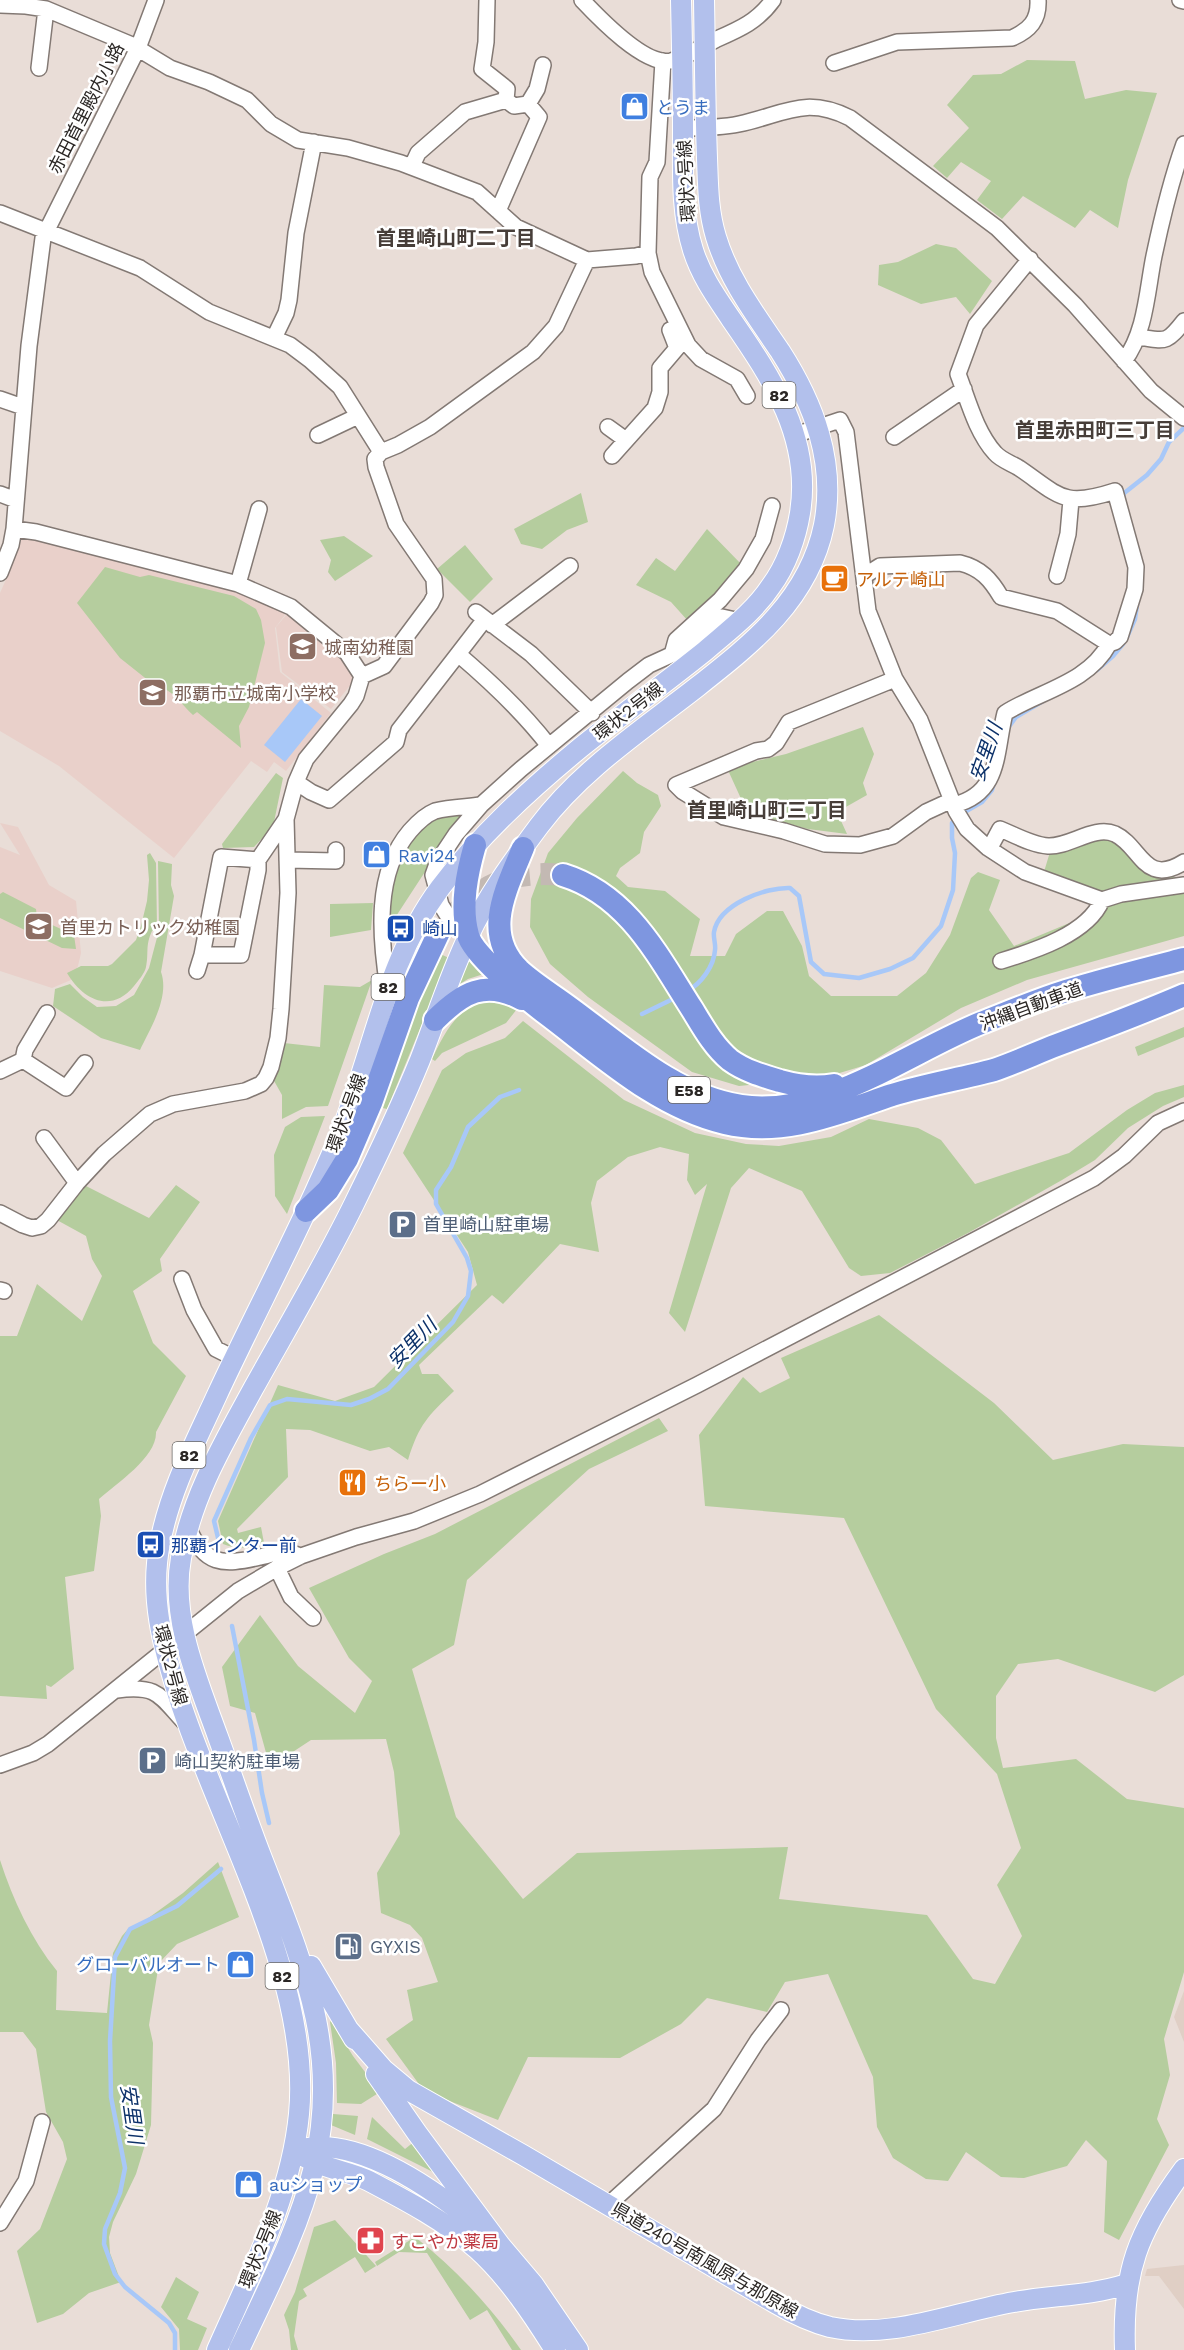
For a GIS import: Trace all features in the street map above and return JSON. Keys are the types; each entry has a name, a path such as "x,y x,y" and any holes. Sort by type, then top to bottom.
{"highway":[{"path":"475,845 466,885 468,937 496,970 537,1006 642,1085 690,1112 727,1124 768,1127 800,1124 834,1116 893,1095 996,1069 1184,995"},
{"name":"E58","path":"523,848 502,901 499,915 500,937 509,957 521,971 657,1071 684,1087 722,1102 742,1107 764,1108 782,1107 814,1100 877,1073"},
{"name":"E58","path":"563,875 595,888 615,903 638,927 710,1038 738,1065 759,1075 791,1084 817,1087 877,1073"},
{"path":"306,1210 328,1190 347,1158 371,1103 408,998 439,932"},
{"name":"沖縄自動車道","path":"877,1073 970,1028 1065,991 1184,959"},
{"path":"435,1020 450,1006 476,991 501,990 537,1006"}],"main road":[{"name":"環状2号線","path":"217,2350 260,2252 281,2196 294,2150 300,2107 299,2067 294,2028 283,1979 262,1915 188,1725 163,1649 156,1593 157,1555 176,1485 234,1358 306,1210 342,1128 388,988 410,938 436,894 475,845 506,812 573,754 692,662 740,621 773,584 783,566 798,522 803,484 795,435 783,403 766,371 712,290 694,253 685,207 683,128 672,59 681,0"},
{"name":"82","path":"704,0 705,128"},
{"name":"環状2号線","path":"239,2350 293,2235 316,2155 324,2098 320,2040 308,1981 246,1816 183,1634 178,1592 188,1527 214,1460 354,1203 409,1085 468,937 489,900 523,848 554,808 582,778 748,645 779,616 791,601 813,561 825,519 827,465 819,428 793,373 744,300 721,252 710,217 705,128"},
{"path":"286,1920 348,2029 417,2133 500,2245 533,2284 578,2350"},
{"name":"県道240号南風原与那原線","path":"348,2029 391,2078 444,2112 794,2314 821,2324 845,2329 893,2328 1017,2302 1103,2292 1127,2284"},
{"path":"417,2133 416,2126 422,2115 434,2110 444,2112"},
{"path":"316,2155 340,2147 421,2184 459,2210 500,2245"},
{"path":"294,2150 316,2155 374,2184 430,2214 464,2238 500,2274 555,2350"},
{"path":"1125,2350 1124,2315 1127,2284 1136,2252 1144,2230 1158,2205 1184,2169"}],"street":[{"name":"赤田首里殿内小路","path":"0,573 11,545 14,529 23,407 35,296 45,231 138,48 156,0"},
{"path":"487,0 486,51 482,69 507,89 506,100"},
{"path":"582,0 599,18 644,53 672,59 750,24 773,0"},
{"path":"834,63 897,42 1012,39 1021,34 1039,14 1038,0"},
{"path":"4,3 46,9 138,48 170,68 209,82 247,100 271,124 298,140 348,148 412,166 477,192 516,227 587,260 648,253"},
{"path":"39,68 46,9"},
{"path":"672,59 657,162 650,177 648,253 652,272 688,345 695,354 737,379 747,396"},
{"path":"528,104 537,89 543,65"},
{"path":"506,100 514,106 528,104"},
{"path":"412,166 418,153 465,112 506,100"},
{"path":"498,211 538,117 528,104"},
{"path":"683,128 738,124 801,107 822,107 850,118 988,221 1075,305 1124,361 1176,413"},
{"path":"274,338 286,313 289,300 296,233 314,142"},
{"path":"1124,361 1138,337 1156,244 1171,183 1184,144"},
{"path":"0,213 140,268 209,312 243,328 290,345 340,387 381,452"},
{"path":"895,679 789,722 776,743 768,749 756,751 676,785 724,817 784,831 825,844 860,845 893,836 926,812 956,809 986,788 992,778 1005,713 1065,684 1102,656 1109,644 1120,637 1135,589 1136,567 1115,491 1090,499 1071,500 1053,493 996,455 977,425 958,374 975,325 1029,259"},
{"path":"0,1213 32,1228 41,1226 77,1183 124,1134 161,1108 245,1091 261,1084 266,1078 278,1038 281,1010 288,894 286,819 296,782 306,759 356,696 362,676 384,666 431,603 435,587 434,579 396,524 387,505 375,467 375,459 381,452 398,446 430,427 533,352 555,326 587,260"},
{"path":"612,456 655,408 660,392 660,368 677,348 670,331 675,319"},
{"path":"1138,337 1162,340 1170,338 1184,321"},
{"path":"894,437 964,389"},
{"path":"0,399 23,407"},
{"path":"318,435 358,416"},
{"path":"795,435 840,420 846,432 868,611 895,679 920,720 956,809 967,829 988,848 1025,872 1102,900 1120,894 1184,885"},
{"path":"608,427 626,440"},
{"path":"0,494 16,500"},
{"path":"1057,576 1068,534 1071,500"},
{"path":"672,654 675,640 720,600 746,568 763,539 772,506"},
{"path":"238,584 259,509"},
{"path":"14,529 36,532 238,584 291,607 347,653 362,676"},
{"path":"864,576 880,566 960,563 972,566 990,579 1002,597 1057,611 1109,644"},
{"path":"296,782 329,800 396,742 399,730 484,619 570,566"},
{"path":"468,937 445,913 436,894 433,870 456,834 482,805 549,746 649,665 672,654 722,617 740,621"},
{"path":"484,619 531,654 592,712"},
{"path":"458,654 530,722 549,746"},
{"path":"388,988 382,949 384,902 386,878 396,851 419,821 434,812 482,805"},
{"path":"202,955 241,955 258,860 286,819"},
{"path":"988,848 1000,829 1046,846 1061,845 1096,833 1107,832 1121,838 1148,866 1174,868 1184,862"},
{"path":"287,860 336,861 336,850"},
{"path":"197,971 221,857 258,860"},
{"path":"1001,961 1048,946 1081,925 1098,909 1102,900"},
{"path":"23,1060 25,1050 47,1013"},
{"path":"23,1060 66,1088 85,1064"},
{"path":"0,1071 23,1060"},
{"path":"0,1765 33,1753 48,1744 117,1690 163,1649 238,1591 277,1568 301,1556 356,1537 414,1521 480,1494 697,1385 1094,1178 1124,1156 1158,1123 1184,1111"},
{"path":"44,1138 77,1183"},
{"path":"182,1279 194,1310 216,1349 234,1358"},
{"path":"188,1527 203,1554 215,1561 249,1560 284,1551 301,1556"},
{"path":"277,1568 291,1597 313,1618"},
{"path":"117,1690 141,1688 153,1690 188,1725"},
{"path":"608,2205 714,2109 758,2040 781,2010"},
{"path":"0,2223 26,2181 42,2122"}],"shaded area":[{"name":"那覇市立城南小学校","path":"30,535 235,588 288,611 275,628 280,672 331,713 286,771 274,762 267,772 251,761 174,858 59,766 0,731 0,593 12,566 17,545 21,539"},
{"name":"城南幼稚園","path":"287,614 351,666 354,675 352,683 331,709 282,672 276,627"},
{"name":"首里カトリック幼稚園","path":"0,823 18,827 49,885 76,901 81,953 78,966 71,980 52,988 0,971 0,847 20,855"},
{"path":"1184,1991 1184,2042 1174,2017"},
{"path":"1184,2265 1184,2309 1159,2276 1145,2276 1147,2269"}],"green space":[{"path":"1027,60 1075,61 1085,99 1126,90 1157,93 1128,180 1118,228 1090,210 1075,228 1023,196 1002,219 977,200 991,181 961,162 947,178 933,166 969,128 947,105 973,75 1001,74"},
{"path":"936,244 956,248 992,281 970,314 956,297 921,304 878,285 879,265 898,262"},
{"path":"581,493 588,522 567,530 542,549 521,544 514,529"},
{"path":"707,529 742,565 727,586 688,621 671,602 636,585 656,558 675,571"},
{"path":"344,536 373,556 335,581 328,572 331,560 320,540"},
{"path":"465,545 493,579 470,602 437,569"},
{"path":"105,567 140,577 149,575 234,596 256,609 261,620 265,643 249,707 239,726 241,748 197,712 193,715 170,692 161,687 159,689 120,658 77,603"},
{"path":"863,727 874,754 863,783 867,795 837,812 847,834 808,829 748,814 727,768 786,754"},
{"path":"623,771 637,783 658,795 661,806 644,832 640,853 620,868 616,876 628,887 665,891 700,919 690,956 725,956 736,934 767,911 783,911 802,946 809,976 831,996 897,996 926,973 950,935 971,878 978,872 1000,880 989,910 1014,946 1115,904 1184,890 1184,936 1027,980 961,1008 866,1065 823,1078 739,1086 692,1072 588,997 550,964 530,927 531,899 548,853 577,818"},
{"path":"276,773 283,778 273,827 254,847 223,848 222,844"},
{"path":"464,812 389,927 391,891 397,865 420,822"},
{"path":"1111,836 1164,875 1176,877 1162,884 1102,891 1043,875 1050,852"},
{"path":"150,853 156,863 157,928 150,936 145,969 125,995 116,1000 98,1000 81,990 67,973 81,966 108,966 136,940 147,901 149,880 147,855"},
{"path":"158,861 172,864 171,885 174,896 161,972 163,992 161,1002 140,1050 101,1038 53,1006 55,989 70,984 97,1007 116,1006 134,995 149,968 159,930"},
{"path":"3,892 36,909 37,918 74,935 76,949 62,948 0,918 0,894"},
{"path":"373,903 371,930 330,937 330,904"},
{"path":"436,952 449,958 387,1109 375,1106"},
{"path":"469,956 490,972 468,979 455,987"},
{"path":"372,980 328,1106 306,1107 282,1119 282,1095 273,1079 284,1043 320,1047 324,985 360,987"},
{"path":"488,1000 496,1000 517,1009 506,1023 442,1053 435,1061 432,1059 453,1022 468,1008"},
{"path":"523,1021 624,1100 695,1133 746,1144 779,1146 831,1137 869,1119 918,1128 941,1140 975,1184 1069,1153 1127,1110 1155,1093 1184,1085 1184,1097 1163,1106 1128,1128 1095,1160 1062,1180 968,1233 890,1273 861,1276 849,1268 802,1191 749,1168 731,1188 685,1332 669,1313 707,1184 695,1195 687,1180 689,1154 660,1147 628,1157 597,1181 591,1203 599,1252 560,1244 503,1304 492,1295 419,1365 422,1374 438,1374 454,1391 425,1421 408,1460 389,1447 370,1451 310,1430 286,1429 288,1477 237,1529 238,1533 261,1527 264,1543 244,1548 223,1544 218,1521 278,1385 335,1401 374,1387 477,1285 468,1252 403,1153 442,1070 466,1053 505,1038"},
{"path":"1184,1027 1184,1037 1138,1056 1135,1047"},
{"path":"325,1116 287,1214 275,1196 274,1155 285,1127 301,1117"},
{"path":"176,1185 200,1202 160,1259 162,1271 133,1291 153,1343 186,1376 156,1432 150,1451 135,1469 99,1499 101,1516 94,1571 65,1577 74,1669 51,1687 46,1685 47,1699 0,1696 0,1336 17,1336 37,1284 82,1321 102,1276 92,1259 86,1236 55,1219 86,1186 149,1218"},
{"path":"879,1315 994,1403 1053,1460 1123,1444 1184,1447 1184,1675 1155,1692 1058,1659 1018,1664 996,1696 996,1738 1003,1768 1076,1759 1127,1799 1184,1808 1184,1972 1164,2039 1170,2075 1157,2119 1169,2145 1119,2240 1104,2232 1107,2161 1086,2140 1067,2166 1024,2178 1001,2177 966,2152 948,2181 926,2179 893,2158 877,2127 873,2077 828,1974 785,1982 767,2012 707,1998 681,2024 620,2058 528,2057 498,2120 424,2091 386,2039 413,2020 407,1990 438,1982 422,1938 410,1925 381,1913 377,1873 400,1834 394,1772 386,1739 311,1740 270,1767 255,1713 230,1706 222,1667 260,1615 298,1666 355,1713 372,1681 349,1658 309,1588 435,1534 659,1418 668,1431 589,1469 467,1580 454,1645 412,1669 456,1817 523,1899 577,1853 788,1847 779,1899 927,1915 973,1979 995,1984 1022,1936 997,1885 1021,1848 997,1774 936,1709 844,1518 705,1506 699,1435 743,1377 760,1393 790,1378 781,1358"},
{"path":"0,1860 24,1918 39,1946 57,1971 56,2010 107,2013 113,1953 122,1936 129,1928 147,1919 183,1893 218,1862 239,1917 177,1944 159,1963 149,2025 153,2043 151,2125 136,2174 113,2222 109,2237 110,2253 121,2282 89,2293 63,2314 37,2323 17,2251 40,2229 67,2159 63,2142 46,2112 36,2049 23,2032 0,2032"},
{"path":"331,2021 380,2092 361,2104 337,2103 336,2063"},
{"path":"333,2114 358,2116 355,2135 331,2125"},
{"path":"372,2117 405,2149 415,2141 435,2173 367,2139"},
{"path":"335,2220 376,2266 365,2273 355,2257 303,2289 307,2296 299,2301 294,2336 298,2350 291,2350 289,2330 284,2315 295,2292 314,2227"},
{"path":"415,2237 472,2289 521,2350 512,2350 487,2310 470,2320 427,2253 399,2252 377,2266 375,2262"},
{"path":"176,2277 199,2292 187,2319 207,2328 198,2350 180,2350 179,2329 161,2307"}],"water":[{"path":"301,699 322,716 285,762 264,745"}],"waterway":[{"name":"安里川","path":"1124,499 1123,494 1147,475 1161,459 1169,442 1184,428"},
{"name":"安里川","path":"1127,637 1135,619 1137,605"},
{"name":"安里川","path":"1097,670 1123,644"},
{"name":"安里川","path":"1008,728 1016,717 1043,701"},
{"name":"安里川","path":"687,991 697,984 709,968 715,950 714,932 725,913 745,899 780,888 790,888 799,896 811,962 824,974 859,978 890,969 913,958 941,926 953,890 955,853 952,823 956,817 982,802 992,790 994,783"},
{"name":"安里川","path":"642,1014 677,997"},
{"name":"安里川","path":"219,1542 214,1521 251,1438 270,1405 287,1399 351,1405 369,1399 388,1389 453,1322 468,1296 471,1271 467,1258 436,1204 436,1190 451,1167 468,1127 500,1097 519,1090"},
{"name":"安里川","path":"232,1626 269,1823"},
{"name":"安里川","path":"175,2350 175,2333 169,2323 125,2287 115,2274 104,2244 105,2229 120,2193 125,2168 111,2097 110,2041 115,1957 130,1929 177,1906 221,1869"}],"tunnel":[{"path":"454,915 478,893 503,880 531,875 563,875"}],"place":[{"name":"とうま","path":"635,107"},
{"name":"アルテ崎山","path":"835,579"},
{"name":"城南幼稚園","path":"303,647"},
{"name":"那覇市立城南小学校","path":"153,693"},
{"name":"Ravi24","path":"377,855"},
{"name":"首里カトリック幼稚園","path":"39,927"},
{"name":"崎山","path":"401,928"},
{"name":"首里崎山駐車場","path":"402,1224"},
{"name":"ちらー小","path":"353,1483"},
{"name":"那覇インター前","path":"150,1545"},
{"name":"崎山契約駐車場","path":"153,1761"},
{"name":"GYXIS","path":"349,1946"},
{"name":"グローバルオート","path":"241,1964"},
{"name":"auショップ","path":"248,2184"},
{"name":"すこやか薬局","path":"370,2241"}],"district":[{"name":"首里崎山町二丁目","path":"456,238"},
{"name":"首里赤田町三丁目","path":"1095,430"},
{"name":"首里崎山町三丁目","path":"767,810"}]}
